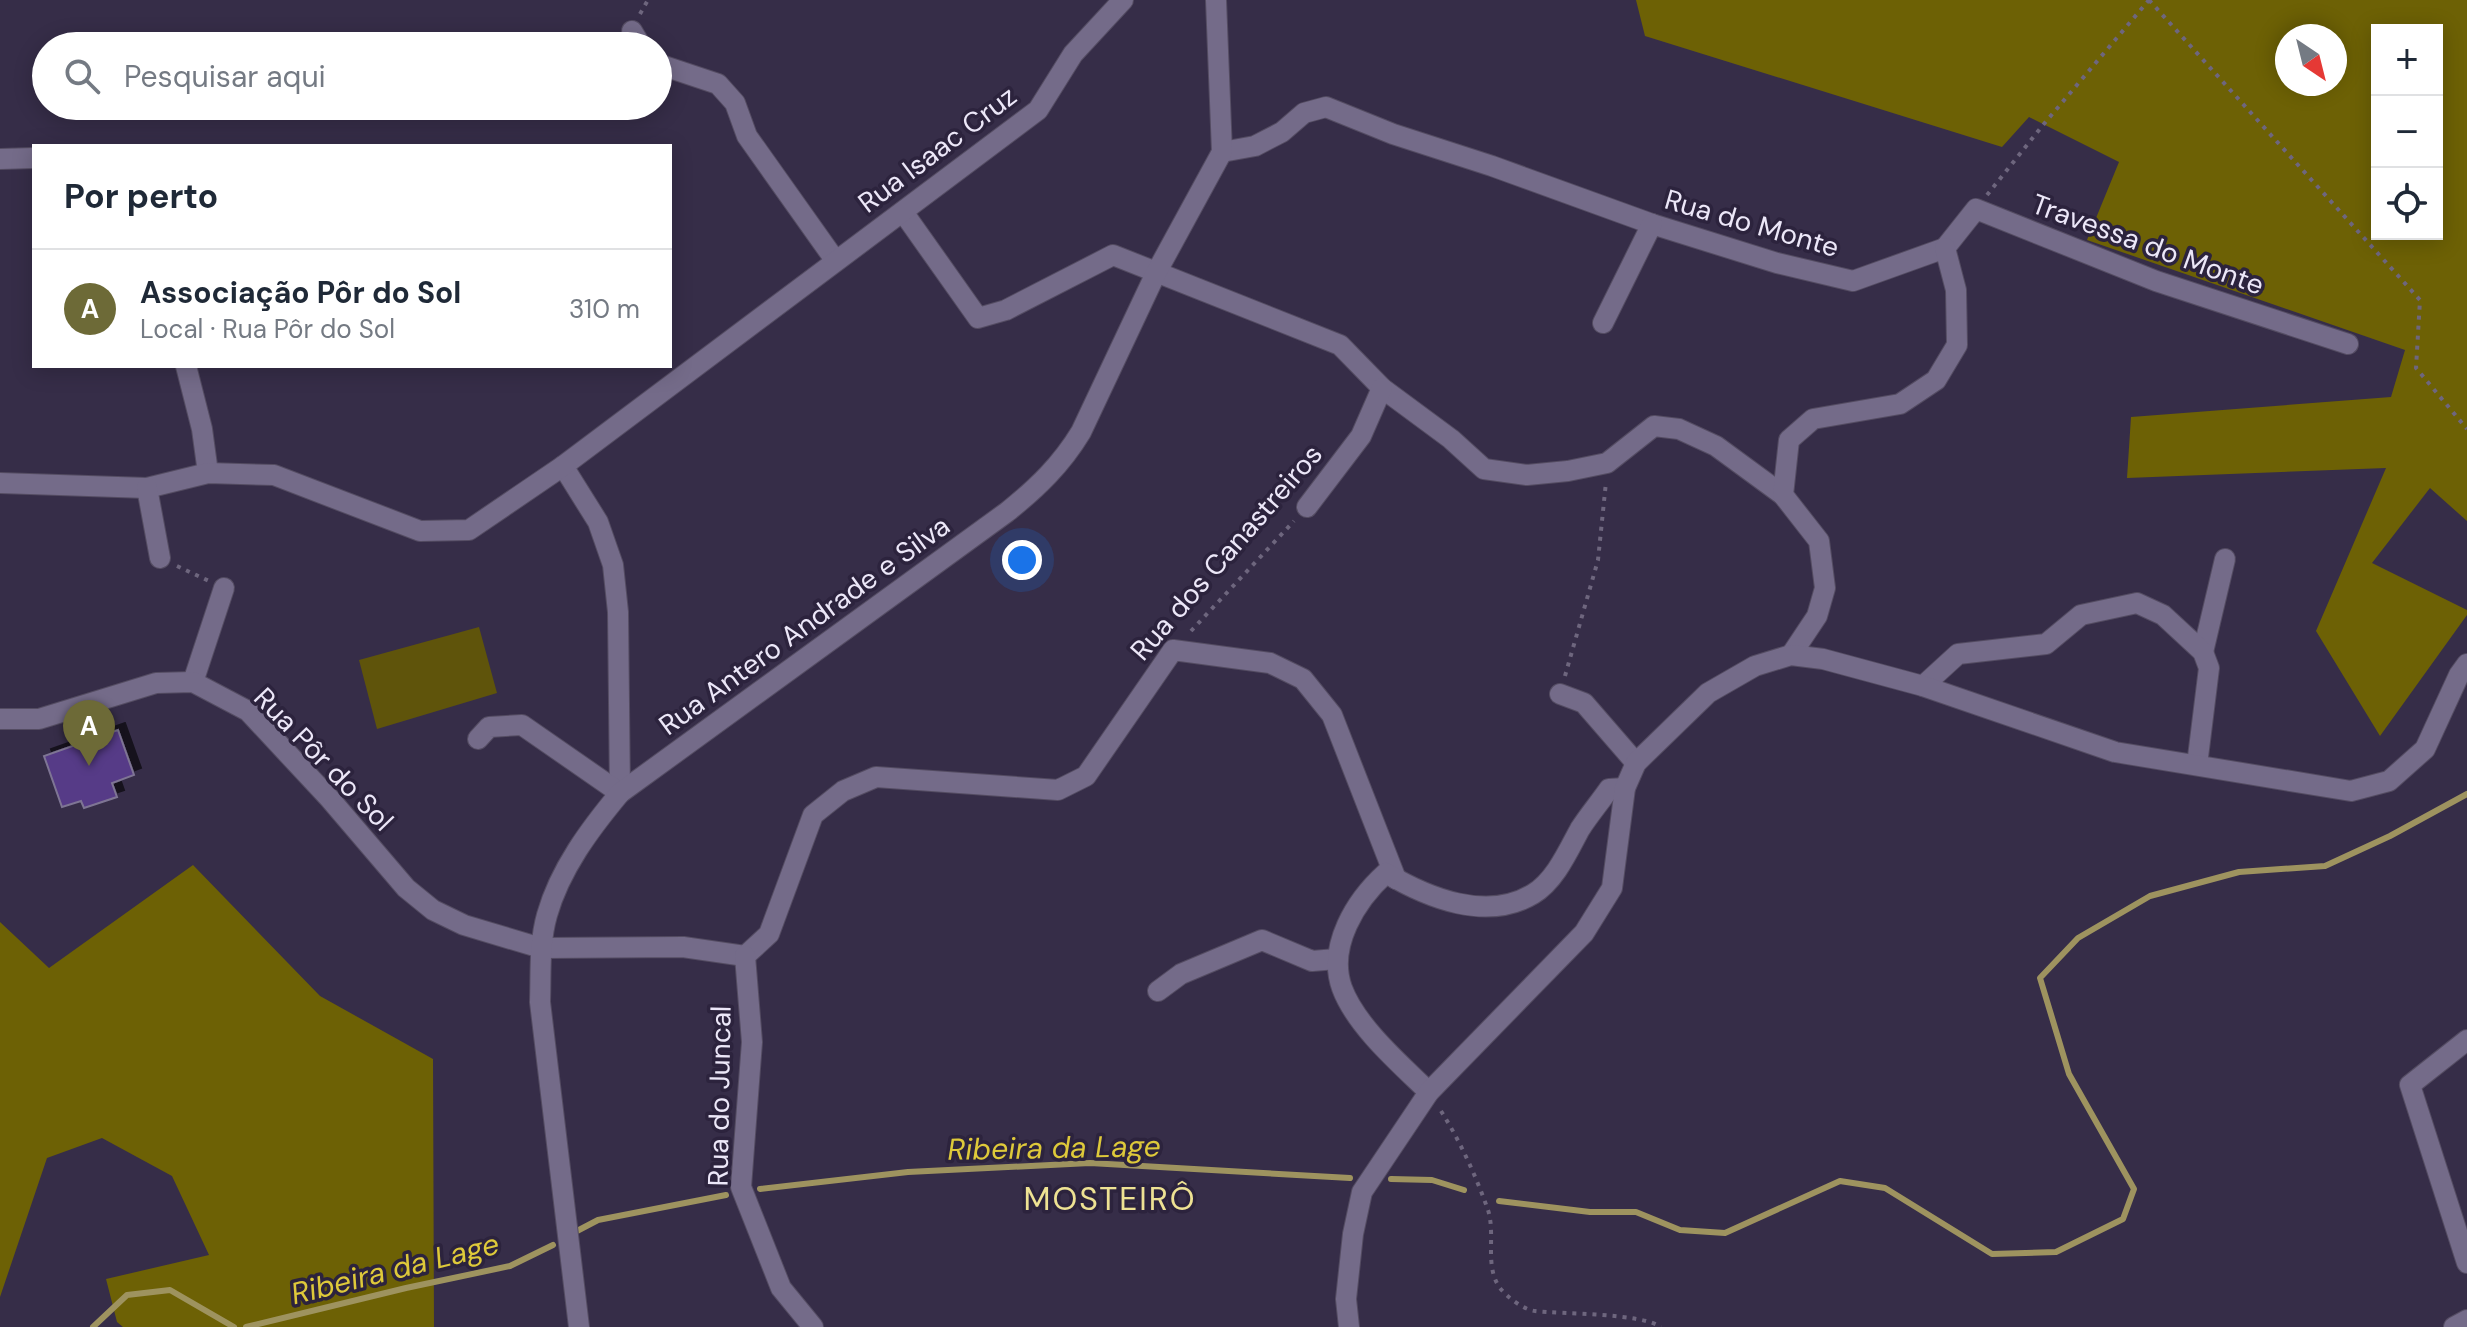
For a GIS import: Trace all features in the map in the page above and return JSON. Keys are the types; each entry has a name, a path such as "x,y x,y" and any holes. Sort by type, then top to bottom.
{"street":[{"name":"Rua Isaac Cruz","path":"0,483 147,488 208,473 274,475 420,531 469,530 563,466 1038,110 1073,54 1123,0"},
{"path":"1216,0 1222,152"},
{"path":"672,69 718,84 735,103 747,136 835,260"},
{"name":"Rua do Monte","path":"1222,152 1255,146 1282,132 1304,113 1326,107 1393,134 1652,224 1777,263 1853,281 1945,248"},
{"name":"Rua Antero Andrade e Silva","path":"579,1327 540,1002 541,948 547,915 563,876 588,832 620,793 1007,512 1051,475 1081,432 1156,273 1222,152"},
{"path":"0,159 32,158"},
{"path":"1783,495 1789,440 1813,419 1900,404 1936,380 1957,345 1956,290 1945,248 1976,209"},
{"name":"Travessa do Monte","path":"1976,209 2156,281 2348,344"},
{"path":"903,212 978,318 1006,310 1113,255 1340,345 1382,388 1451,439 1484,469 1527,475 1607,463 1654,426 1679,429 1716,446 1783,495 1819,541 1825,588 1817,616 1791,655"},
{"path":"1603,323 1652,224"},
{"path":"187,368 202,429 208,473"},
{"name":"Rua dos Canastreiros","path":"1307,507 1361,436 1382,388"},
{"path":"563,466 598,522 613,565 618,612 620,793"},
{"path":"147,488 160,558"},
{"path":"2203,652 2225,559"},
{"path":"0,719 39,719 156,683 193,682 224,588"},
{"path":"1923,686 1958,654 2046,644 2081,615 2137,603 2163,615 2203,652 2209,668 2197,765"},
{"path":"1173,650 1270,663 1303,679 1332,715 1396,879"},
{"name":"Rua dos Canastreiros","path":"745,956 769,934 813,815 843,791 876,777 1058,790 1086,776 1173,650"},
{"path":"1349,1327 1346,1299 1353,1234 1362,1192 1429,1092 1584,933 1612,888 1625,788 1636,763 1708,693 1755,666 1791,655 1823,659 1923,686 2115,752 2351,791 2389,781 2425,749 2467,664"},
{"name":"Rua Pôr do Sol","path":"193,682 248,711 330,799 406,888 433,910 464,925 541,948"},
{"path":"1560,694 1584,703 1636,763"},
{"path":"478,739 489,727 522,725 620,793"},
{"path":"1429,1092 1361,1020 1342,988 1337,959 1347,923 1368,889 1386,873 1413,889 1445,902 1499,907 1534,894 1559,866 1582,826 1609,789 1625,788"},
{"path":"1158,991 1181,974 1262,940 1312,961 1337,959"},
{"path":"541,948 683,947 745,956"},
{"name":"Rua do Juncal","path":"745,956 752,1042 741,1187 781,1288 813,1327"},
{"path":"2467,1040 2410,1085 2467,1263"},
{"path":"2454,1327 2467,1320"}],"path":[{"path":"1976,209 2149,0 2420,300 2416,368 2467,429"},
{"path":"1560,694 1598,560 1607,463"},
{"name":"Rua dos Canastreiros","path":"1173,650 1307,507"},
{"path":"160,558 224,588"},
{"path":"1429,1092 1453,1131 1489,1212 1492,1266 1500,1288 1527,1311 1635,1319 1661,1327"}],"shaded area":[{"path":"1636,0 2467,0 2467,521 2430,488 2372,563 2467,610 2467,615 2380,736 2316,631 2386,468 2127,478 2131,417 2391,397 2405,350 2087,240 2119,162 2029,117 2002,147 1645,36"},
{"path":"479,627 497,693 377,729 359,660"},
{"path":"193,865 320,996 433,1059 434,1327 123,1327 117,1322 106,1279 209,1255 172,1176 102,1138 47,1158 0,1297 0,922 49,968"}],"building":[{"path":"118,730 134,775 112,783 117,797 84,808 81,801 62,807 44,756"}],"waterway":[{"name":"Ribeira da Lage","path":"1499,1201 1590,1212 1636,1212 1680,1230 1725,1233 1840,1181 1885,1188 1992,1254 2056,1252 2123,1219 2134,1189 2069,1074 2040,978 2078,938 2150,896 2239,872 2325,866 2390,836 2467,794"},
{"name":"Ribeira da Lage","path":"760,1189 908,1172 1090,1163 1350,1178"},
{"name":"Ribeira da Lage","path":"1391,1179 1432,1180 1464,1190"},
{"name":"Ribeira da Lage","path":"577,1231 598,1220 726,1195"},
{"name":"Ribeira da Lage","path":"246,1327 510,1266 553,1245"},
{"name":"Ribeira da Lage","path":"93,1327 127,1295 170,1290 234,1327"}],"place":[{"name":"Associação Pôr do Sol","path":"89,766"}],"district":[{"name":"MOSTEIRÔ","path":"1110,1199"}]}
